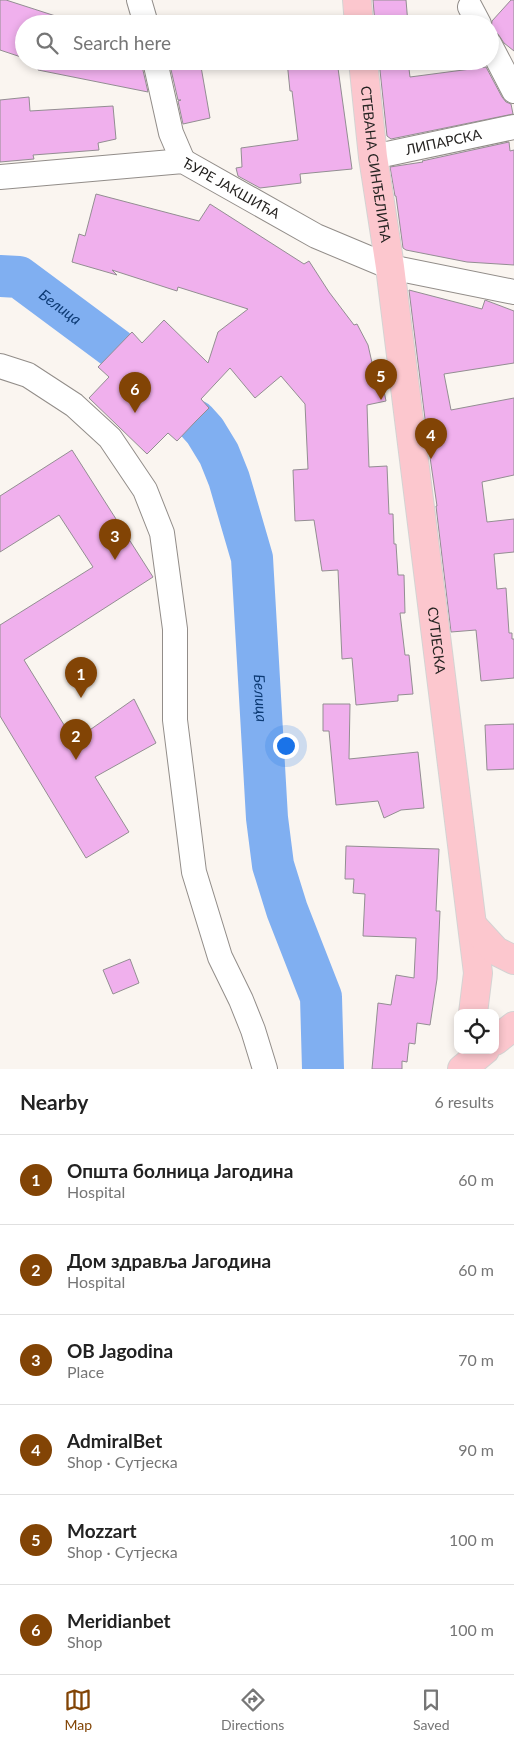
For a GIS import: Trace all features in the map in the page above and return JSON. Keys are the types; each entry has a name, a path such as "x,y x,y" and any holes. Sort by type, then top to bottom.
{"main road":[{"path":"356,0 358,15"},
{"name":"СТЕВАНА СИНЂЕЛИЋА","path":"364,70 373,157 390,267"},
{"name":"СУТЈЕСКА","path":"390,267 478,973 474,1009"},
{"path":"472,926 496,951 514,960"},
{"path":"499,1039 514,1026"},
{"path":"453,1069 459,1054"},
{"path":"462,1069 479,1054"}],"street":[{"path":"139,0 143,15"},
{"path":"499,62 514,91"},
{"path":"157,70 171,133 183,162"},
{"name":"ЛИПАРСКА","path":"373,157 514,127"},
{"name":"ЂУРЕ ЈАКШИЋА","path":"0,177 183,162 316,236 390,267 514,292"},
{"path":"0,366 28,374 74,405 110,438 145,490 162,533 175,629 175,720 194,872 220,957 247,1015 265,1069"}],"building":[{"path":"0,0 6,0 52,15 15,15 15,55 0,50"},
{"path":"373,0 406,0 407,15 374,15"},
{"path":"511,0 514,0 514,51 504,43 499,36 499,15 497,15"},
{"path":"38,70 143,70 148,92"},
{"path":"171,70 202,70 210,118 183,124 178,101 181,100 178,100"},
{"path":"288,70 338,70 352,169 300,174 301,183 260,188 238,176 236,168 242,167 241,148 298,140 292,91 290,91"},
{"path":"380,70 409,70 410,77 463,70 488,70 502,97 511,104 513,114 391,139 387,136"},
{"path":"29,97 30,111 113,106 116,139 98,143 99,150 33,155 34,159 0,162 0,100"},
{"path":"509,142 510,151 514,150 514,265 467,262 403,248 390,167 423,162"},
{"path":"96,194 199,221 210,204 304,264 309,261 354,325 357,324 368,345 373,367 379,366 386,401 367,405 369,467 387,466 389,514 393,514 398,575 404,575 405,613 400,613 405,655 409,655 413,694 398,695 398,701 356,705 352,658 342,659 338,570 322,571 314,520 295,521 293,470 308,469 305,404 281,376 255,398 230,368 201,399 209,408 177,441 168,433 147,454 89,398 109,377 98,367 132,332 142,343 164,320 208,363 218,332 248,309 178,287 177,291 112,270 117,275 72,262 79,234 85,236"},
{"path":"409,290 482,309 485,300 514,311 514,363 444,374 451,410 514,398 514,475 482,482 487,522 514,519 514,552 494,554 497,589 506,588 509,633 512,633 512,639 514,639 514,678 481,681 476,630 451,632"},
{"path":"72,450 153,577 24,660 74,741 134,699 156,743 95,777 129,832 86,858 0,716 0,625 93,567 59,515 0,552 0,496"},
{"path":"323,704 350,704 349,759 418,752 424,808 401,810 384,818 378,801 336,805 329,731 323,731"},
{"path":"514,724 514,769 487,770 485,725"},
{"path":"346,846 439,849 436,911 440,911 437,979 430,1025 417,1023 415,1044 409,1043 407,1062 402,1061 402,1069 372,1069 378,1003 391,1005 396,975 414,978 416,938 363,936 365,894 353,893 354,879 345,879"},
{"path":"130,959 139,983 113,994 103,970"}],"waterway":[{"name":"Белица","path":"0,276 19,277 116,349"},
{"name":"Белица","path":"196,421 205,431 219,454 229,479 252,558 267,818 273,865 287,910 321,997 323,1069"}],"place":[{"name":"Mozzart","path":"381,400"},
{"name":"Meridianbet","path":"135,413"},
{"name":"AdmiralBet","path":"431,459"},
{"name":"OB Jagodina","path":"115,560"},
{"name":"Општа болница Јагодина","path":"81,698"},
{"name":"Дом здравља Јагодина","path":"76,760"}]}
